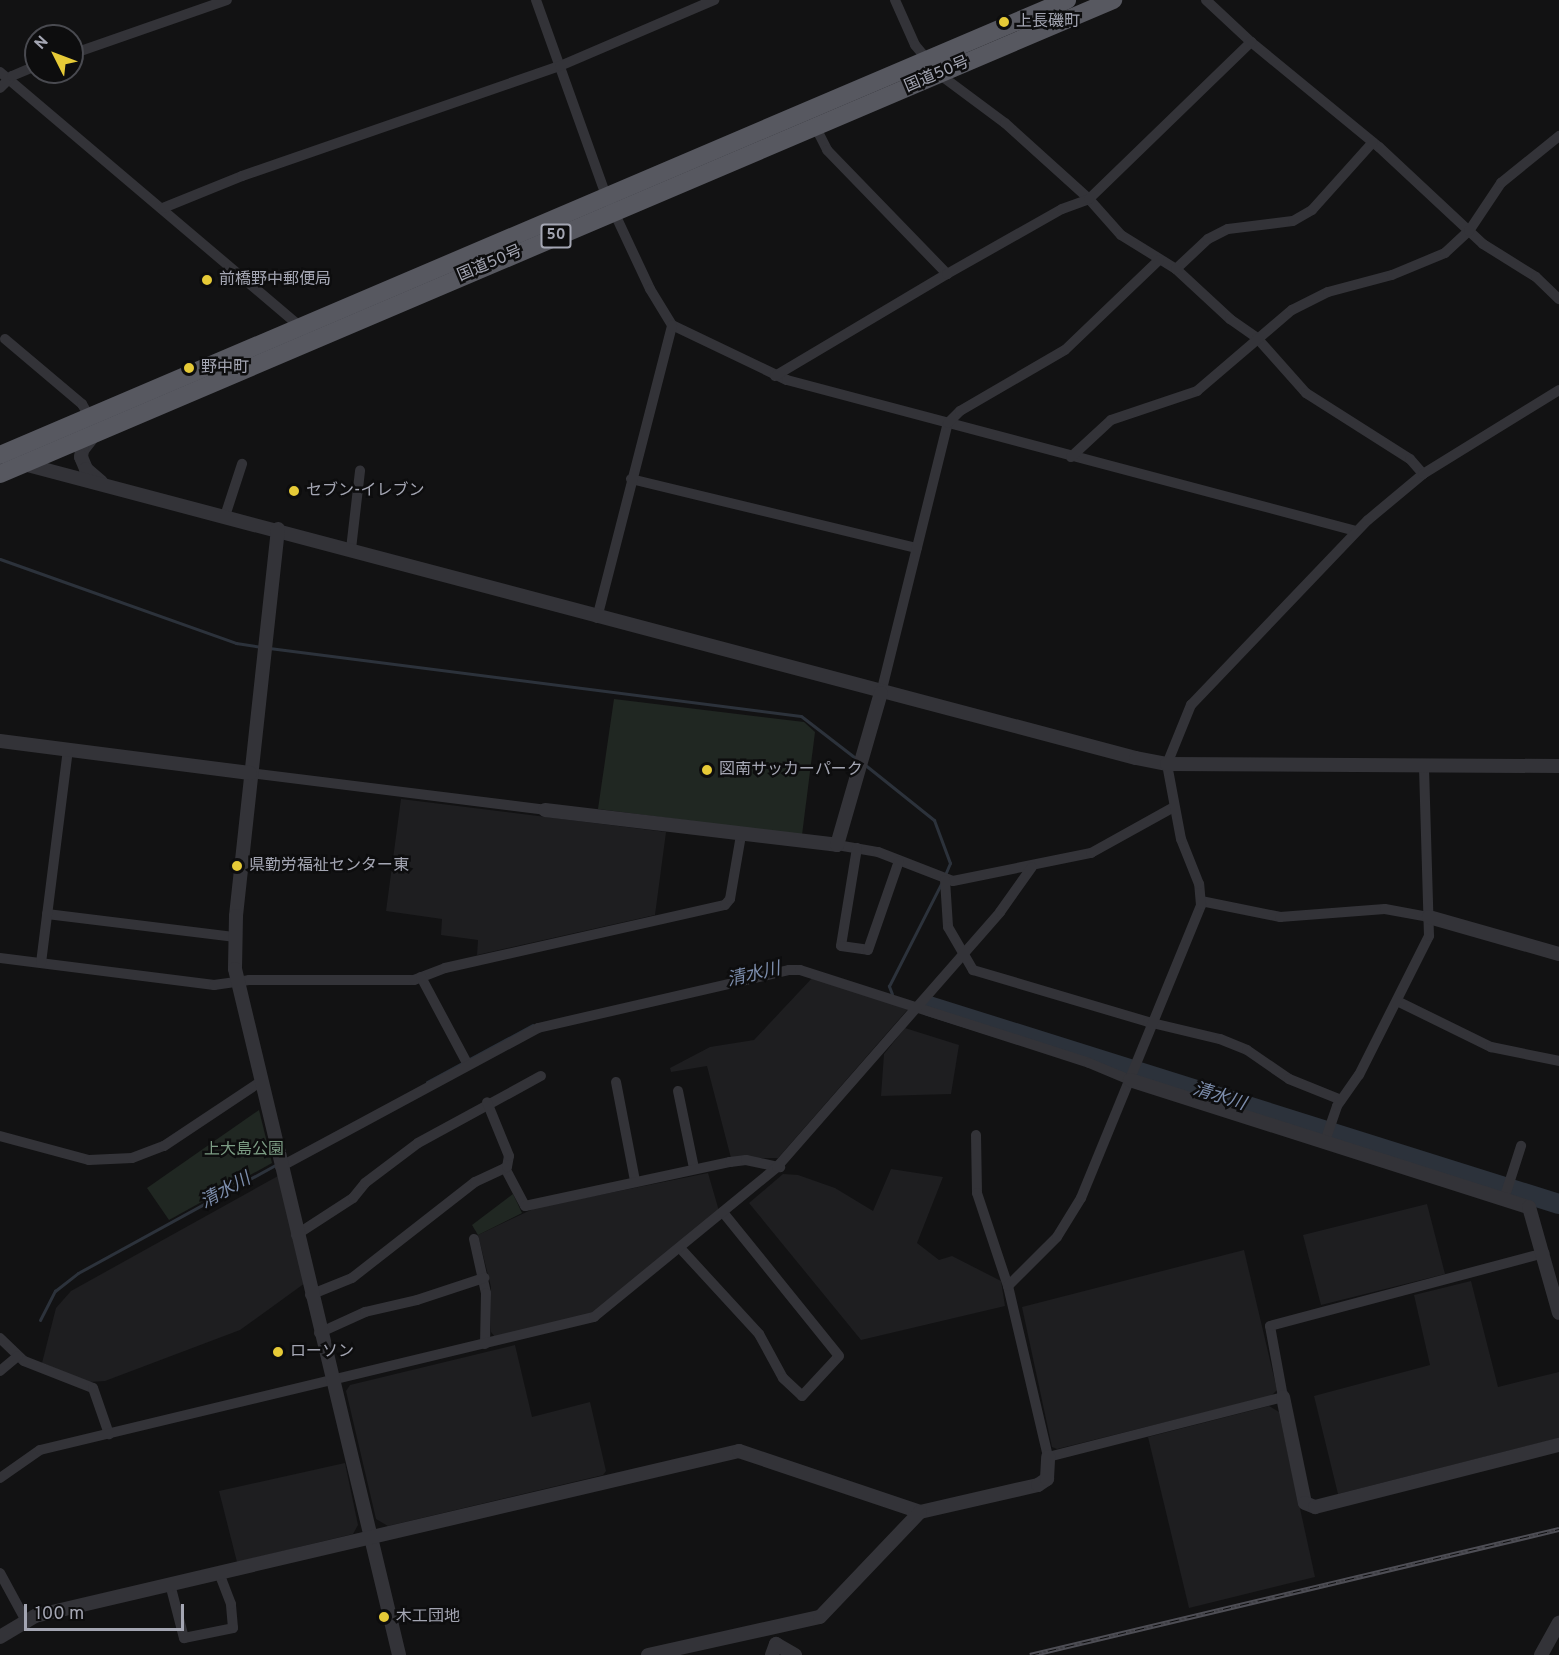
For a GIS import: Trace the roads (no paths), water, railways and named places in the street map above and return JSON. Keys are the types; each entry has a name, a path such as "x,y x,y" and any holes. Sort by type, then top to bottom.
{"highway":[{"name":"国道50号","path":"0,474 95,434 307,333 610,203 924,59 1067,0"},
{"name":"国道50号","path":"610,203 816,128 1113,0"},
{"name":"国道50号","path":"0,457 89,416 307,333"}],"street":[{"path":"84,50 227,0"},
{"path":"536,0 610,203 650,289 672,325 775,376 1071,457 1356,531"},
{"path":"164,207 242,176 560,66 714,0"},
{"path":"895,0 924,59 939,74 1005,123 1089,199 1121,235 1176,269 1230,319 1257,338 1306,393 1410,459 1423,474"},
{"path":"1206,0 1251,42 1373,142 1469,231 1536,278 1559,299"},
{"path":"775,376 1062,209 1089,199 1251,42"},
{"path":"4,75 24,69"},
{"path":"0,88 4,75"},
{"path":"4,75 164,207 307,333"},
{"path":"816,128 827,150 947,274"},
{"path":"1071,457 1111,420 1197,391 1292,310 1328,292 1392,275 1445,253 1469,231 1501,183 1559,136"},
{"path":"1176,269 1208,239 1228,229 1293,221 1312,210 1373,142"},
{"path":"837,845 881,693 948,423 960,411 1065,350 1160,260"},
{"path":"597,617 672,325"},
{"path":"5,339 82,405 89,416"},
{"path":"1008,1286 1047,1250 1075,1209 1202,901 1174,807 1167,764 1191,705 1356,531 1423,474 1559,390"},
{"path":"95,434 84,446 81,457 86,469 103,484"},
{"path":"0,457 351,549 881,693 1167,764 1559,766"},
{"path":"225,516 242,464"},
{"path":"351,549 360,471"},
{"path":"632,479 917,548"},
{"path":"278,530 234,937 237,983 319,1333 399,1655"},
{"path":"0,741 741,835 837,845 857,848 899,861 945,880 1032,867 1091,853 1174,807"},
{"path":"41,963 69,750"},
{"path":"1327,1136 1341,1100 1397,1001 1429,936 1424,766"},
{"path":"0,958 214,985 404,981 445,968 725,905 730,899 741,835"},
{"path":"857,848 841,946 868,950 899,861"},
{"path":"0,1479 40,1450 589,1320 780,1167 963,954 1032,867"},
{"path":"945,880 946,916 967,964 981,974 1236,1044 1289,1079 1341,1100"},
{"path":"1202,901 1280,916 1385,909 1429,917 1559,954"},
{"path":"47,914 234,937"},
{"path":"280,1167 538,1028 789,970 800,970 1506,1193 1531,1209 1559,1313"},
{"path":"421,977 468,1065"},
{"path":"1397,1001 1491,1047 1559,1061"},
{"path":"296,1235 353,1198 365,1183 418,1143 487,1102 541,1076"},
{"path":"0,1136 88,1160 132,1158 164,1146 260,1082"},
{"path":"616,1082 635,1180"},
{"path":"678,1091 694,1168"},
{"path":"310,1294 352,1278 475,1182 509,1165 508,1156 487,1102"},
{"path":"0,1637 26,1619 739,1451 920,1512 1038,1485 1047,1479 1048,1456 1008,1286 977,1193 976,1135"},
{"path":"1506,1193 1521,1146"},
{"path":"505,1168 525,1206 635,1180 746,1160 780,1167"},
{"path":"680,1248 759,1334 783,1378 802,1396 839,1356 723,1212"},
{"path":"474,1239 484,1278 485,1344"},
{"path":"1544,1253 1270,1326 1305,1503 1316,1507 1559,1445"},
{"path":"319,1333 365,1312 484,1278"},
{"path":"0,1338 18,1356 93,1388 109,1434"},
{"path":"0,1371 18,1356"},
{"path":"1048,1456 1283,1397"},
{"path":"648,1655 820,1617 920,1512"},
{"path":"0,1573 26,1619"},
{"path":"170,1584 184,1638 233,1628 231,1604 219,1573"},
{"path":"1541,1655 1559,1623"},
{"path":"773,1629 774,1649 795,1655"}],"waterway":[{"path":"0,559 236,643 260,647"},
{"path":"269,648 801,716 858,760"},
{"path":"864,764 934,820 950,863 945,875"},
{"path":"892,994 889,986 941,884"},
{"name":"清水川","path":"929,1006 1559,1204"},
{"name":"清水川","path":"427,1082 533,1025"},
{"name":"清水川","path":"40,1320 55,1291 78,1273 277,1164"}],"railway":[{"path":"1030,1655 1559,1529"}],"place":[{"name":"上長磯町","path":"1004,22"},
{"name":"前橋野中郵便局","path":"207,280"},
{"name":"野中町","path":"189,368"},
{"name":"セブン-イレブン","path":"294,491"},
{"name":"図南サッカーパーク","path":"707,770"},
{"name":"県勤労福祉センター東","path":"237,866"},
{"name":"ローソン","path":"278,1352"},
{"name":"木工団地","path":"384,1617"}],"park label":[{"name":"上大島公園","path":"244,1150"}]}
